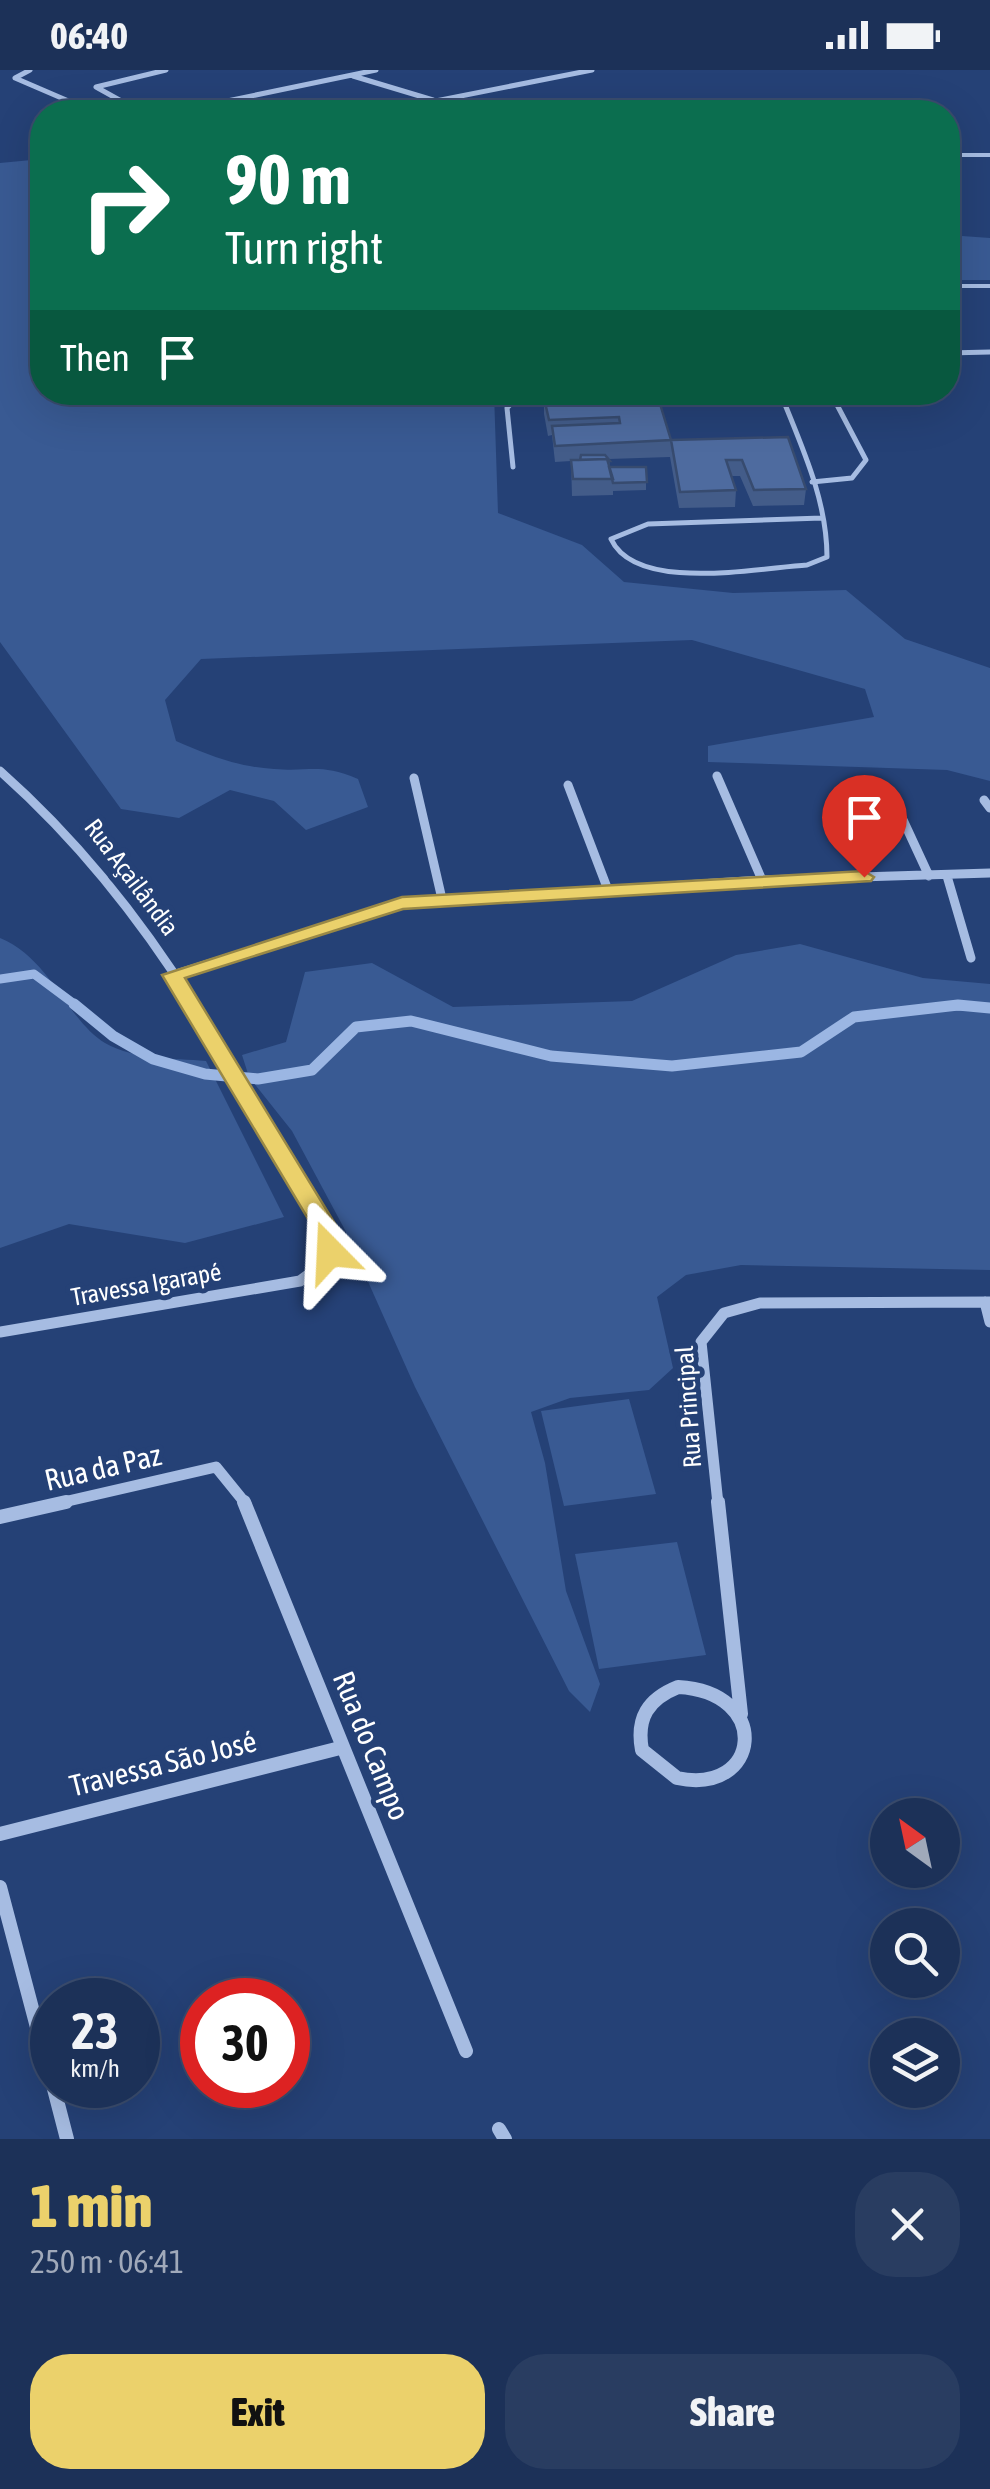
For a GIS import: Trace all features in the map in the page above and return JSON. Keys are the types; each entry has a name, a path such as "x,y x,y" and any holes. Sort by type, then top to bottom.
{"street":[{"path":"30,70 14,78 66,100"},
{"path":"119,100 96,87 166,70"},
{"path":"231,100 376,70"},
{"path":"350,75 434,100 592,70"},
{"name":"Rua Açailândia","path":"0,771 63,828 100,871 173,975 328,1232 326,1264 300,1281"},
{"path":"717,776 762,880"},
{"path":"414,778 442,899"},
{"path":"568,785 608,890"},
{"path":"891,794 929,876"},
{"path":"173,975 370,912 442,899 762,880 990,872"},
{"path":"947,876 971,958"},
{"name":"Travessa Igarapé","path":"0,1332 300,1281"},
{"name":"Rua Principal","path":"741,1714 700,1342 712,1319 733,1307 760,1302 987,1302"},
{"path":"987,1302 990,1322"},
{"name":"Rua da Paz","path":"0,1517 216,1467"},
{"name":"Rua do Campo","path":"216,1467 251,1510 340,1748 466,2051"},
{"path":"678,1687 714,1691 741,1714 747,1728 742,1757 718,1778 700,1782 666,1774 642,1750 640,1718 661,1693 678,1687"},
{"name":"Travessa São José","path":"0,1834 340,1748"},
{"path":"0,1888 30,1999"},
{"path":"59,2108 67,2139"}],"lane":[{"path":"960,155 990,155"},
{"path":"960,286 990,286"},
{"path":"960,353 990,352"},
{"path":"510,405 513,468"},
{"path":"785,405 829,539 827,556 808,565 666,570 636,565 618,556 611,539 624,530 648,524 822,518"},
{"path":"812,482 852,478 866,460 837,405"}],"shaded area":[{"path":"30,160 30,405 494,405 498,513 582,545 624,582 733,593 846,590 905,639 990,668 990,781 947,770 708,762 708,746 874,717 865,689 692,640 201,659 165,700 176,741 248,766 345,774 358,779 368,807 306,830 274,801 230,790 179,818 121,809 0,642 0,163"},
{"path":"960,236 990,238 990,280 960,280"},
{"path":"0,938 32,960 80,1020 105,1043 141,1055 206,1061 284,1217 185,1243 69,1224 0,1248"},
{"path":"800,944 923,978 990,984 990,1270 741,1265 686,1275 657,1297 673,1368 649,1390 570,1398 531,1412 545,1463 566,1591 600,1684 590,1712 569,1691 415,1387 345,1230 292,1131 249,1077 242,1055 286,1042 305,972 372,963 453,1007 632,1001 736,955"},
{"path":"629,1399 656,1494 564,1506 541,1411"},
{"path":"677,1542 706,1655 599,1669 575,1554"}],"building":[{"path":"546,405 660,405 671,440 555,446 552,426 620,423 619,417 549,420"},
{"path":"788,437 806,489 754,490 742,460 726,460 736,490 680,492 671,440"},
{"path":"581,455 605,455 610,461 580,460"},
{"path":"607,459 613,479 573,479 571,460"},
{"path":"609,467 646,467 647,482 613,483"}],"waterway":[{"path":"0,979 34,974 77,1006"},
{"path":"74,1004 113,1036 153,1059 205,1074 258,1079 312,1070 356,1027 411,1021 551,1056 672,1066 801,1052 854,1017 949,1006"},
{"path":"949,1006 969,1006"},
{"path":"949,1006 969,1006"},
{"path":"969,1006 990,1008"}],"route":[{"path":"330,1252 328,1232 173,975 402,903 864,877"}]}
